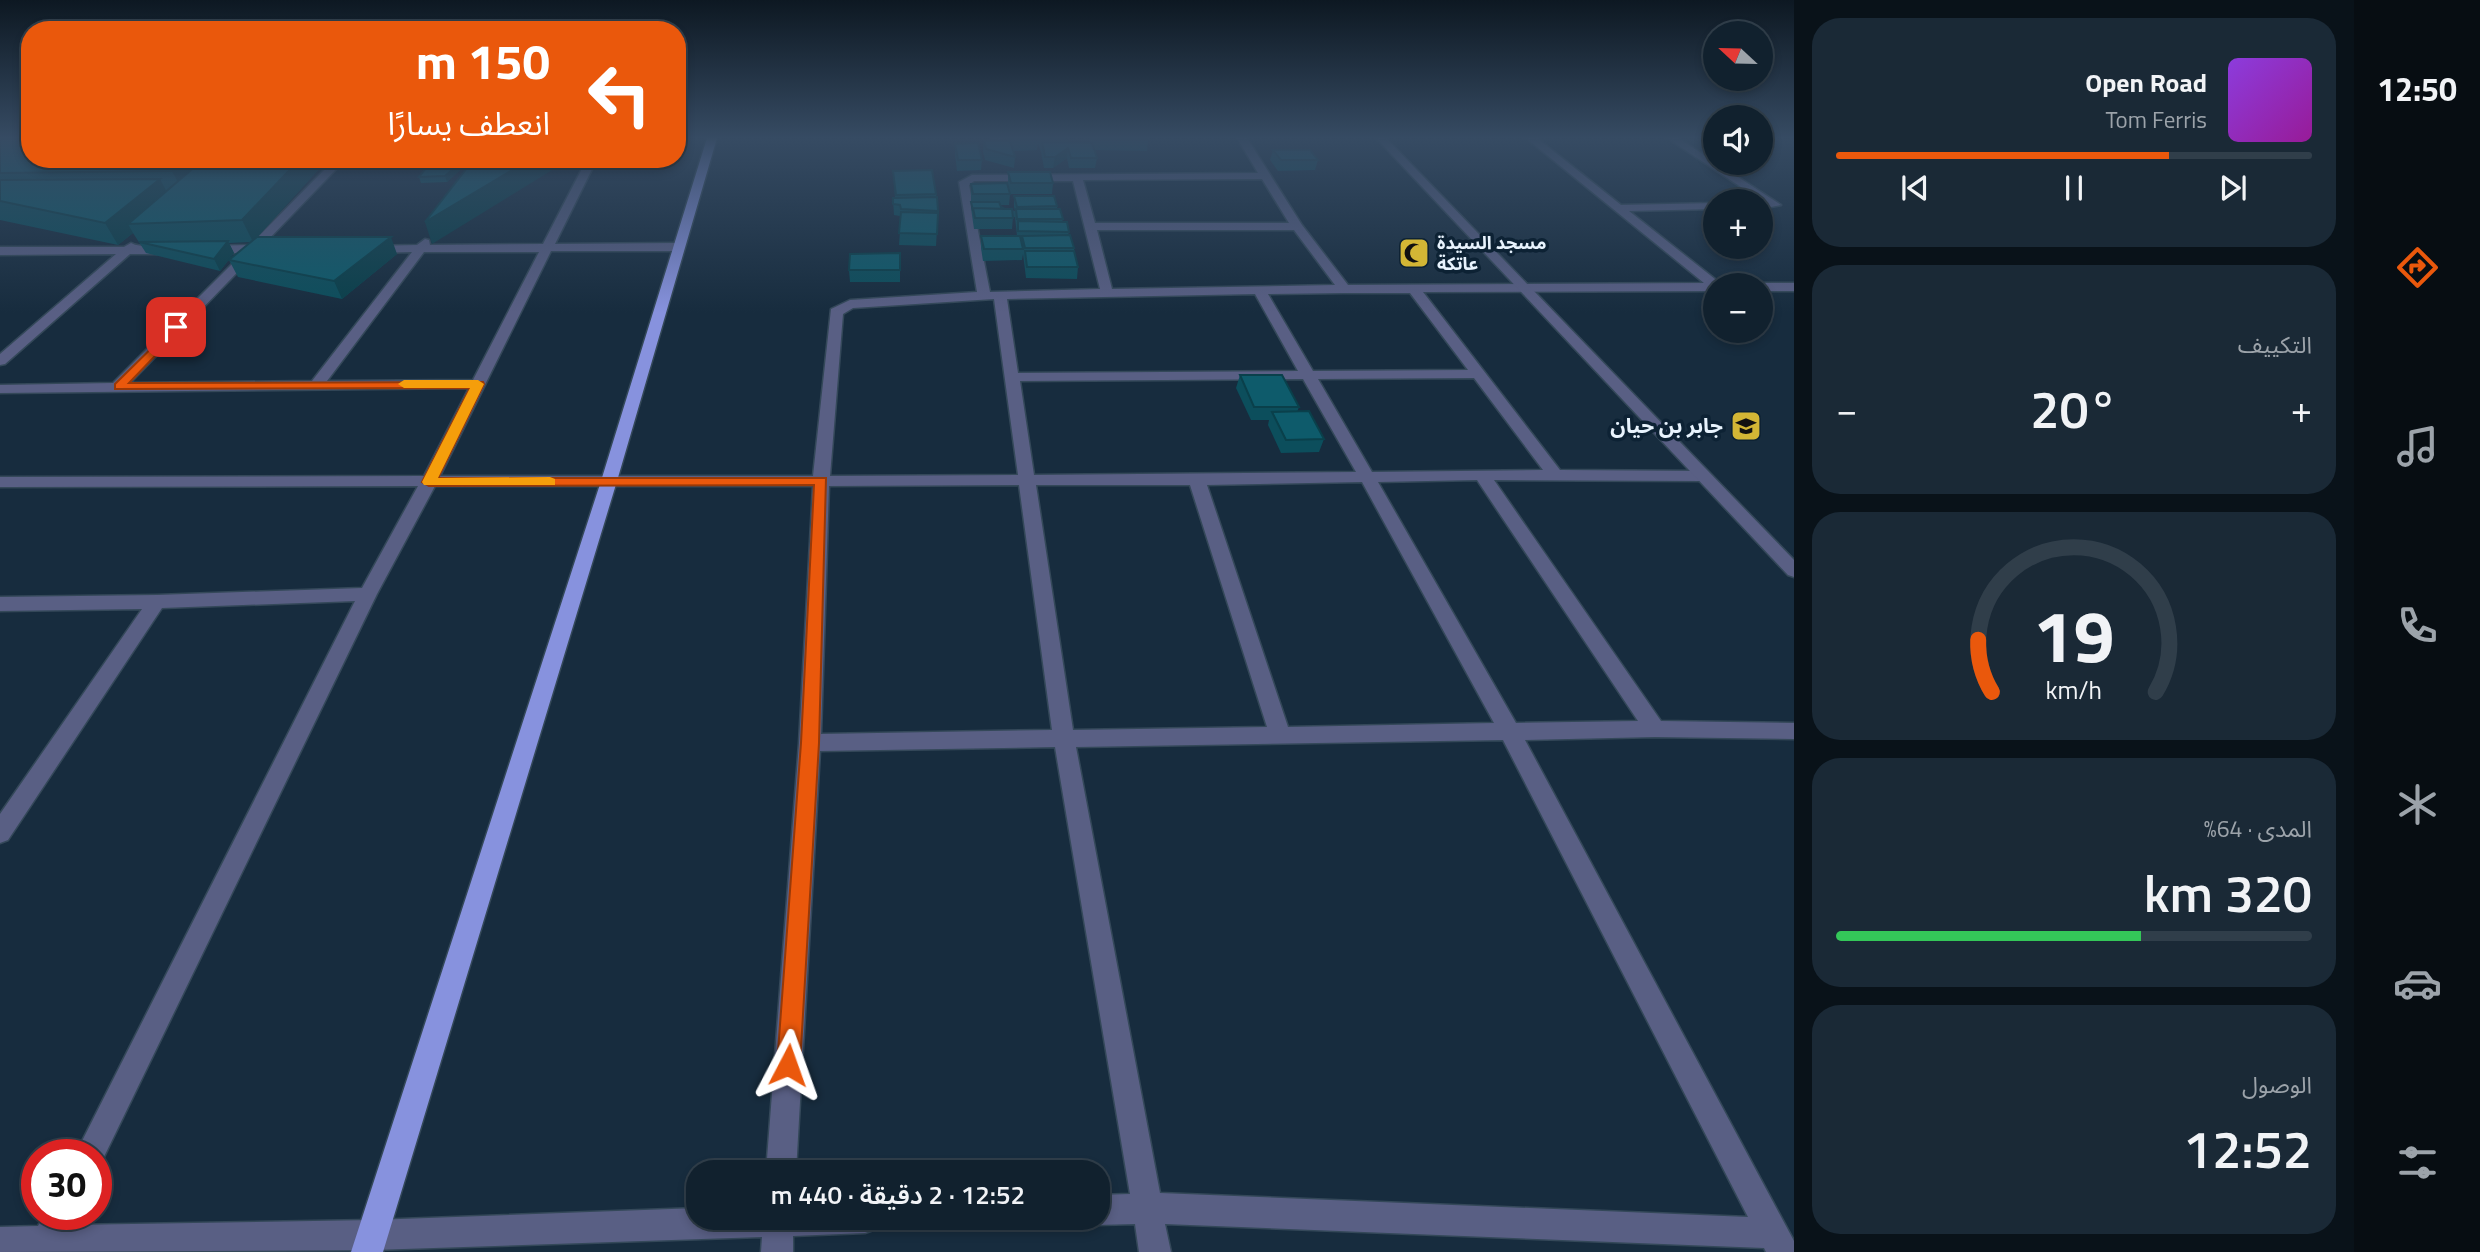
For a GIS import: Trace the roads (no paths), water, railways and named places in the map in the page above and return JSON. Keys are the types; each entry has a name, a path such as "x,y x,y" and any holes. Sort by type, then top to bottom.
{"main road":[{"path":"370,1243 609,481 694,196"}],"street":[{"path":"119,386 304,196"},
{"path":"98,1139 368,594 429,482 573,196"},
{"path":"966,196 1010,377 1065,739 1155,1252"},
{"path":"1082,196 1107,293"},
{"path":"1278,196 1344,289"},
{"path":"1436,196 1794,571"},
{"path":"1606,196 1703,277"},
{"path":"1621,208 1703,206"},
{"path":"1089,227 1297,226"},
{"path":"317,384 437,229"},
{"path":"0,361 148,232"},
{"path":"356,249 678,247"},
{"path":"0,251 183,249"},
{"path":"196,249 278,249"},
{"path":"782,1160 810,743 821,481 836,312 850,303 992,295 1413,288 1703,287"},
{"path":"1773,287 1794,287"},
{"path":"1413,288 1555,475"},
{"path":"1260,292 1510,732 1778,1243"},
{"path":"1010,377 1476,374"},
{"path":"0,389 478,384"},
{"path":"0,482 1197,480 1482,475 1703,476"},
{"path":"1482,475 1655,729"},
{"path":"1197,480 1280,735"},
{"path":"0,604 157,602 368,594"},
{"path":"0,833 157,602"},
{"path":"810,743 1655,729 1794,731"},
{"path":"1110,1209 1148,1208 1778,1243"},
{"path":"0,1242 49,1236 370,1243 686,1225"},
{"path":"777,1252 778,1230"}],"place":[{"name":"مسجد السيدة عاتكة","path":"1414,253"},
{"name":"جابر بن حيان","path":"1746,426"}]}
